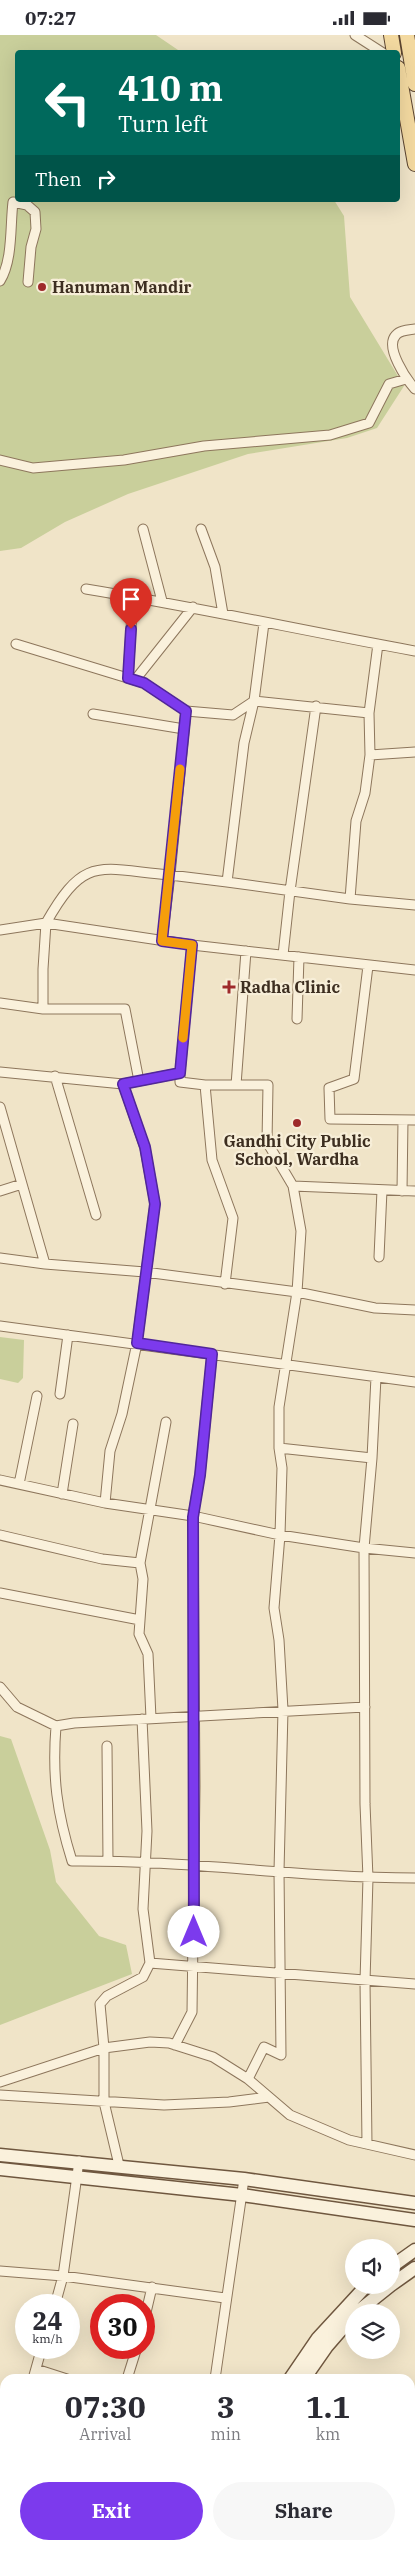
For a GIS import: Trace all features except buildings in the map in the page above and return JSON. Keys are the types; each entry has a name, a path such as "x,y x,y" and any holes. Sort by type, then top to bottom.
{"main road":[{"path":"391,35 394,50"},
{"path":"407,35 415,84"},
{"path":"400,79 415,164"}],"street":[{"path":"355,35 378,50"},
{"path":"0,281 4,275 9,247 13,202 27,205 35,212 36,229 31,247 28,282"},
{"path":"415,329 399,332 392,342 399,368 415,389"},
{"path":"0,460 33,468 124,460 204,445 330,435 368,423 389,384 406,379"},
{"path":"143,529 162,601"},
{"path":"201,529 214,567 223,614"},
{"path":"86,589 162,601 264,623 415,651"},
{"path":"131,679 133,596"},
{"path":"131,679 193,607"},
{"path":"227,882 244,743 254,701 264,623"},
{"path":"16,643 144,683 186,711 233,715 254,701 369,713"},
{"path":"350,899 356,821 366,793 370,755 369,713 378,644"},
{"path":"283,955 316,706"},
{"path":"162,941 186,711"},
{"path":"93,714 184,729"},
{"path":"370,755 415,752"},
{"path":"44,1009 43,969 46,923 66,891 85,873 92,870 170,875 350,899 415,905"},
{"path":"0,930 46,923 192,945 415,970"},
{"path":"192,945 180,1082 205,1085 268,1085 267,1142 293,1186 301,1231 297,1292 284,1365 279,1407 279,1448 282,1468 280,1535 274,1608 279,1640 283,1710 279,1871 281,2055 264,2047 248,2079"},
{"path":"236,1085 246,951"},
{"path":"297,1019 299,957"},
{"path":"368,966 354,1079 329,1089 330,1119 415,1120"},
{"path":"0,1003 44,1009 125,1009 139,1081"},
{"path":"0,1072 123,1084 180,1073"},
{"path":"55,1076 96,1215"},
{"path":"105,1503 110,1451 122,1414 137,1343 155,1204 145,1147 123,1084"},
{"path":"205,1085 212,1160 233,1218 225,1284"},
{"path":"0,1107 3,1129 22,1184 45,1264"},
{"path":"402,1191 403,1120"},
{"path":"0,1191 22,1184"},
{"path":"293,1186 415,1191"},
{"path":"379,1257 382,1190"},
{"path":"0,1257 45,1264 145,1272 297,1292 375,1308 415,1310"},
{"path":"0,1327 137,1343 415,1382"},
{"path":"60,1394 68,1335"},
{"path":"175,2045 192,2012 194,1966 193,1517 200,1475 212,1354"},
{"path":"367,2144 365,1981 368,1878 365,1805 364,1548 372,1458 376,1377"},
{"path":"19,1484 37,1396"},
{"path":"119,2165 104,2102 104,2048 100,2004 107,1997 143,1977 150,1963 143,1909 147,1831 146,1719 148,1654 139,1634 143,1579 140,1563 166,1422"},
{"path":"62,1494 73,1423"},
{"path":"279,1448 372,1458"},
{"path":"0,1480 105,1503 193,1517 280,1535 364,1548 415,1553"},
{"path":"0,1535 102,1559 140,1563"},
{"path":"0,1593 140,1620"},
{"path":"0,1687 17,1707 56,1727 283,1710 365,1707"},
{"path":"56,1727 53,1764 59,1819 72,1861 145,1861 368,1878 415,1878"},
{"path":"107,1746 108,1861"},
{"path":"150,1963 415,1984"},
{"path":"0,2082 104,2048 150,2042 175,2045 213,2057 248,2079 290,2115 349,2140 415,2155"},
{"path":"0,2095 164,2105 229,2102 269,2097"},
{"path":"0,2155 80,2161 244,2179 415,2203"},
{"path":"58,2294 63,2276 80,2161"},
{"path":"0,2169 242,2195 415,2220"},
{"path":"216,2374 225,2299 244,2179"},
{"path":"400,2261 415,2250"},
{"path":"400,2279 415,2268"},
{"path":"0,2271 63,2276 152,2287 225,2299"},
{"path":"150,2294 152,2287"},
{"path":"293,2374 318,2338 359,2294"},
{"path":"367,2304 380,2294"},
{"path":"307,2374 327,2346 345,2325"},
{"path":"34,2374 39,2359"},
{"path":"129,2374 133,2359"},
{"path":"36,2369 52,2374"}],"green space":[{"path":"0,35 156,35 178,50 15,50 15,202 335,202 344,216 350,297 404,386 377,428 347,438 248,454 128,494 65,522 21,548 0,551"},
{"path":"0,1337 24,1340 23,1378 18,1383 0,1379"},
{"path":"0,1736 11,1739 50,1850 56,1882 99,1936 126,1945 132,1974 0,2025"}],"slow traffic":[{"path":"180,769 162,941 192,945 183,1038"}],"place":[{"name":"Hanuman Mandir","path":"42,287"},
{"name":"Radha Clinic","path":"229,987"},
{"name":"Gandhi City Public School, Wardha","path":"297,1123"}],"route":[{"path":"131,629 128,678 144,683 186,711 162,941 192,945 180,1073 123,1084 145,1147 155,1204 137,1343 212,1354 200,1475 193,1517 194,1932"}]}
